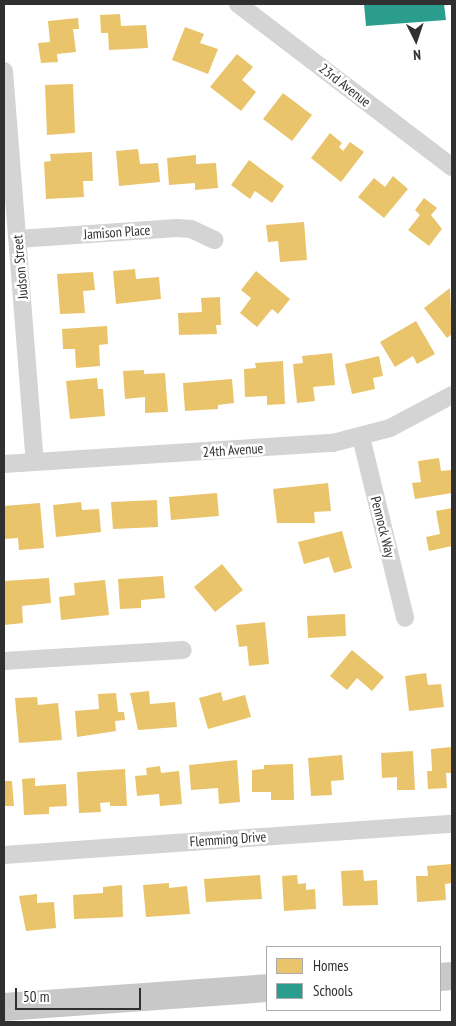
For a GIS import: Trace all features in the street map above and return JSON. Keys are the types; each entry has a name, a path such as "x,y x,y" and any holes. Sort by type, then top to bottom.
{"main road":[{"path":"4,1007 266,988"}],"street":[{"name":"23rd Avenue","path":"238,4 452,167"},
{"name":"Judson Street","path":"4,71 35,462"},
{"name":"Jamison Place","path":"18,239 177,228 191,229 215,240"},
{"name":"24th Avenue","path":"4,464 303,446 361,437 419,415 452,396"},
{"name":"Pennock Way","path":"361,437 405,618"},
{"path":"4,661 183,650"},
{"name":"Flemming Drive","path":"4,855 452,824"}],"building: Homes":[{"path":"120,14 121,26 146,25 148,48 109,50 108,33 101,33 100,15"},
{"path":"78,18 79,29 73,29 76,52 57,54 58,62 41,63 38,43 50,42 48,21"},
{"path":"185,27 204,34 200,43 218,49 208,74 172,60"},
{"path":"237,54 253,67 242,80 256,92 241,111 210,87"},
{"path":"73,84 75,133 47,135 45,85"},
{"path":"283,93 312,115 292,141 263,119"},
{"path":"330,133 342,143 339,147 343,151 350,142 364,152 341,182 311,158"},
{"path":"138,149 140,164 158,163 160,182 119,186 116,151"},
{"path":"92,152 93,181 83,181 84,197 46,199 44,162 51,161 50,154"},
{"path":"196,155 196,164 216,163 218,188 195,190 195,183 169,185 167,158"},
{"path":"249,160 284,186 272,203 255,191 250,199 231,185"},
{"path":"393,176 408,189 384,218 358,197 374,178 385,187"},
{"path":"424,198 437,208 431,215 442,229 429,246 408,230 420,215 415,210"},
{"path":"304,222 307,260 280,262 278,241 268,242 266,225"},
{"path":"135,269 136,279 159,277 161,299 116,304 113,271"},
{"path":"256,271 290,299 278,314 272,309 257,327 240,313 251,298 241,290"},
{"path":"93,272 95,290 83,291 85,313 60,314 57,274"},
{"path":"450,288 452,334 447,338 424,308"},
{"path":"220,297 221,325 216,325 217,334 179,335 178,313 202,312 201,298"},
{"path":"416,321 435,354 417,364 413,356 395,367 380,342"},
{"path":"107,326 108,344 99,345 100,366 76,368 75,349 63,349 62,329"},
{"path":"332,353 335,385 313,387 315,401 297,403 293,364 303,363 302,356"},
{"path":"379,356 383,376 373,378 375,389 352,394 345,364"},
{"path":"283,361 285,404 267,405 267,396 245,397 244,369 256,368 255,363"},
{"path":"144,370 144,374 165,373 168,412 145,413 145,397 125,399 123,371"},
{"path":"97,378 98,389 103,389 105,416 70,419 66,381"},
{"path":"232,379 234,403 218,405 218,409 185,411 183,383"},
{"path":"439,458 441,471 451,470 452,493 415,499 412,483 421,482 418,461"},
{"path":"328,483 331,511 314,512 315,523 277,523 273,489"},
{"path":"217,493 219,516 171,520 169,497"},
{"path":"157,500 158,527 113,529 111,502"},
{"path":"81,502 82,510 99,509 101,532 56,537 53,505"},
{"path":"40,503 44,548 19,550 18,538 4,539 4,506"},
{"path":"452,508 452,546 429,551 426,537 440,534 436,511"},
{"path":"342,531 352,568 334,573 329,557 304,564 298,542"},
{"path":"222,564 243,590 215,612 194,587"},
{"path":"163,576 165,598 141,600 141,608 120,609 118,579"},
{"path":"49,578 51,603 22,606 23,623 4,625 4,581"},
{"path":"105,580 109,615 61,620 59,597 75,595 74,583"},
{"path":"345,614 346,636 308,638 307,616"},
{"path":"265,622 269,664 249,666 247,646 239,647 236,625"},
{"path":"352,650 384,677 372,691 357,678 347,690 330,676"},
{"path":"426,673 428,685 441,684 444,707 409,711 405,676"},
{"path":"149,691 150,704 175,702 177,727 138,730 130,693"},
{"path":"221,692 223,701 245,695 251,717 208,729 199,698"},
{"path":"116,693 118,712 124,712 125,720 115,721 116,731 77,737 75,711 99,709 98,694"},
{"path":"37,697 38,705 58,703 62,740 19,743 15,698"},
{"path":"452,747 452,773 446,773 447,788 428,789 427,771 432,771 431,749"},
{"path":"413,751 415,790 397,790 397,777 382,778 381,753"},
{"path":"342,755 344,780 331,781 332,795 311,796 308,758"},
{"path":"237,760 240,802 219,804 218,788 191,790 189,765"},
{"path":"293,764 294,800 271,800 271,792 252,792 252,770 264,769 264,765"},
{"path":"160,766 161,773 179,771 182,804 160,806 159,794 137,796 135,776 147,775 146,768"},
{"path":"125,769 127,806 110,806 110,802 100,803 101,812 79,813 77,772"},
{"path":"35,778 35,786 66,784 67,806 49,807 49,814 24,815 22,779"},
{"path":"4,781 12,781 14,806 4,806"},
{"path":"452,864 452,883 445,884 446,900 417,902 416,876 428,876 427,866"},
{"path":"363,870 364,881 377,880 378,905 343,906 341,871"},
{"path":"260,875 262,899 206,902 204,879"},
{"path":"297,875 298,884 306,883 306,890 315,889 316,909 284,911 282,876"},
{"path":"169,883 169,888 187,886 190,914 146,917 143,885"},
{"path":"122,885 123,917 74,919 73,895 103,893 103,887"},
{"path":"37,894 37,903 54,902 56,928 26,931 19,896"}],"building: Schools":[{"path":"364,4 444,4 446,20 366,26"}]}
